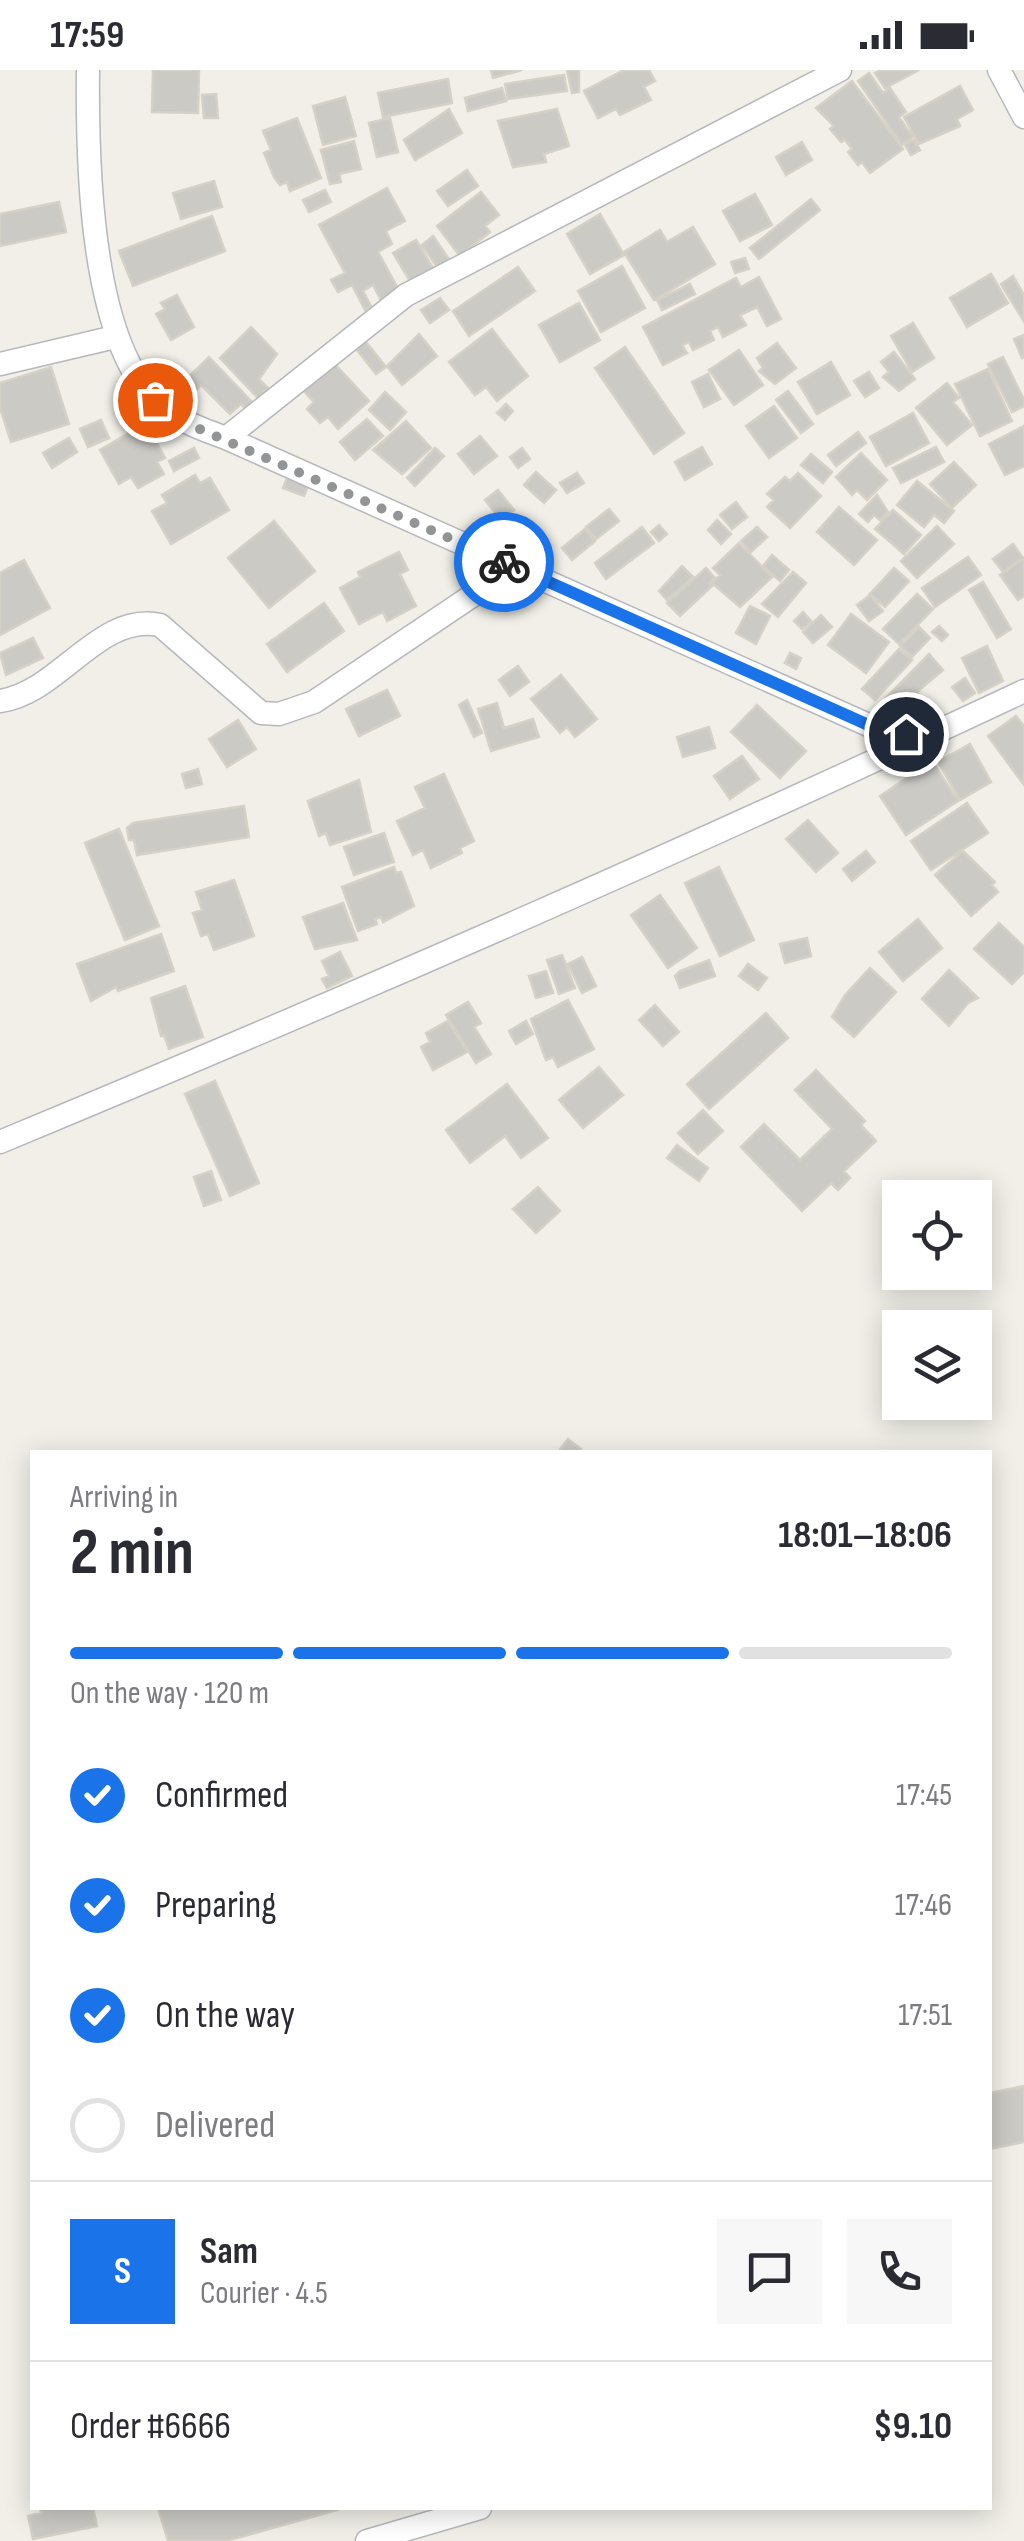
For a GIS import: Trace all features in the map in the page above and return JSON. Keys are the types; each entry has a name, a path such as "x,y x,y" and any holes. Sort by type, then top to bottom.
{"street":[{"path":"88,70 90,174 114,337 155,400 188,424 884,732 928,736"},
{"path":"226,438 406,296 840,70"},
{"path":"999,70 1024,117"},
{"path":"0,364 114,337"},
{"path":"0,701 33,690 112,634 140,620 160,625 261,713 279,714 314,702 515,567"},
{"path":"0,1142 494,934 1024,691"},
{"path":"367,2541 473,2510"}],"building":[{"path":"153,70 199,70 198,113 152,112"},
{"path":"491,70 522,70 493,78"},
{"path":"567,70 579,70 579,92 572,93"},
{"path":"624,70 649,70 655,81 644,87 651,100 620,115 616,109 598,118 584,91"},
{"path":"919,70 885,88 875,73"},
{"path":"869,73 883,93 890,88 906,112 899,117 913,137 902,145 858,81"},
{"path":"564,75 567,91 508,99 505,84"},
{"path":"448,79 452,103 383,117 378,93"},
{"path":"852,81 903,149 870,173 862,162 858,165 848,152 852,149 845,140 841,142 830,129 834,126 816,108"},
{"path":"960,86 973,110 957,119 960,126 919,144 904,117"},
{"path":"502,88 506,101 468,111 465,98"},
{"path":"216,94 218,118 204,118 202,95"},
{"path":"345,97 356,136 323,145 313,106"},
{"path":"449,109 462,133 415,160 404,140"},
{"path":"557,109 569,146 544,154 546,162 513,167 498,121"},
{"path":"297,118 321,178 290,191 287,182 280,185 274,177 264,153 271,150 263,131"},
{"path":"390,118 398,152 377,157 369,123"},
{"path":"914,140 920,150 911,155 905,145"},
{"path":"354,141 361,169 339,174 341,182 330,184 321,150"},
{"path":"802,142 812,160 786,175 776,157"},
{"path":"467,170 478,186 448,206 437,191"},
{"path":"214,181 222,207 181,219 173,193"},
{"path":"387,188 405,221 386,231 392,244 378,252 401,294 383,304 373,285 363,291 371,306 365,310 352,285 338,292 331,280 345,273 319,225"},
{"path":"325,190 331,202 309,212 303,200"},
{"path":"481,192 499,215 485,226 490,232 460,256 437,226"},
{"path":"755,194 772,225 740,241 723,211"},
{"path":"811,199 820,210 759,259 750,248"},
{"path":"59,202 66,232 0,246 0,214"},
{"path":"600,214 624,255 590,274 567,234"},
{"path":"212,216 225,251 133,286 119,251"},
{"path":"693,227 715,264 654,300 624,252 660,230 667,242"},
{"path":"433,236 453,265 441,273 422,245"},
{"path":"416,240 436,273 413,286 393,253"},
{"path":"745,258 749,269 735,273 731,262"},
{"path":"622,266 645,308 601,332 578,291"},
{"path":"518,267 535,291 469,336 453,311"},
{"path":"991,274 1008,303 967,327 950,298"},
{"path":"1013,276 1024,295 1023,320 1001,284"},
{"path":"759,277 781,319 767,326 757,307 740,315 746,325 723,337 718,327 710,331 714,340 693,350 689,342 682,345 687,353 663,365 643,327 736,278 741,287"},
{"path":"690,284 695,294 662,310 657,300"},
{"path":"177,295 194,327 171,340 156,314 165,309 161,303"},
{"path":"440,298 449,310 430,323 421,310"},
{"path":"579,303 600,340 560,362 539,325"},
{"path":"913,323 934,358 912,372 891,336"},
{"path":"251,327 277,354 259,379 268,388 258,398 220,358"},
{"path":"492,329 528,376 497,401 486,387 475,395 449,362"},
{"path":"419,334 437,356 402,385 387,366"},
{"path":"1024,335 1024,357 1022,358 1014,339"},
{"path":"362,337 386,367 376,374 353,345"},
{"path":"777,343 796,368 775,384 759,371 763,368 757,358"},
{"path":"625,347 684,433 654,454 595,368"},
{"path":"739,350 763,385 734,405 709,370"},
{"path":"894,352 915,379 899,391 883,377 889,372 881,362"},
{"path":"209,357 254,404 248,411 241,404 230,414 201,385 187,399 176,389"},
{"path":"1003,357 1024,400 1024,406 1012,412 988,364"},
{"path":"333,362 369,401 338,429 328,417 320,423 307,409 314,402 302,389"},
{"path":"831,362 850,395 817,414 798,382"},
{"path":"51,367 69,424 11,442 0,408 0,383"},
{"path":"988,369 1012,421 980,436 955,384"},
{"path":"869,372 879,388 865,397 854,381"},
{"path":"708,374 720,399 704,407 692,382"},
{"path":"947,383 959,398 953,402 972,425 947,445 916,408"},
{"path":"141,391 152,417 139,423 128,397"},
{"path":"788,391 813,424 801,433 776,400"},
{"path":"385,392 406,412 390,430 369,410"},
{"path":"506,404 513,411 505,420 497,413"},
{"path":"774,406 797,438 769,458 746,426"},
{"path":"913,413 929,443 886,466 870,437"},
{"path":"367,419 383,436 355,460 340,442"},
{"path":"101,420 109,438 88,447 80,429"},
{"path":"406,421 431,448 402,474 373,450"},
{"path":"146,423 165,458 157,462 164,474 138,488 131,477 119,484 100,450"},
{"path":"1024,426 1024,466 1005,475 989,444"},
{"path":"858,432 866,443 836,466 828,455"},
{"path":"480,436 497,456 474,474 458,454"},
{"path":"69,438 77,452 52,468 43,453"},
{"path":"702,447 712,464 685,480 675,462"},
{"path":"936,447 944,462 901,483 893,468"},
{"path":"194,448 199,458 174,471 169,461"},
{"path":"435,448 444,456 415,486 407,478"},
{"path":"522,448 530,459 518,468 510,457"},
{"path":"861,453 887,480 867,500 857,490 852,495 836,477"},
{"path":"811,454 832,472 823,483 801,465"},
{"path":"954,462 976,485 952,508 930,484"},
{"path":"536,472 556,490 544,503 524,485"},
{"path":"289,473 310,481 304,496 283,488"},
{"path":"577,473 584,483 567,493 560,483"},
{"path":"798,473 821,496 790,528 767,507 774,500 767,494 785,477 790,481"},
{"path":"195,475 200,483 210,478 229,510 171,544 152,511 167,503 162,495"},
{"path":"917,481 954,511 944,523 934,515 924,527 897,505"},
{"path":"498,490 514,510 501,520 485,500"},
{"path":"877,495 888,512 880,520 874,515 868,522 859,514"},
{"path":"736,502 747,517 732,529 720,515"},
{"path":"839,507 877,540 854,565 817,532"},
{"path":"609,509 619,521 596,539 586,527"},
{"path":"893,510 921,535 904,554 875,529"},
{"path":"717,520 731,534 721,544 708,530"},
{"path":"274,521 315,571 269,608 228,558"},
{"path":"659,525 667,534 659,541 651,532"},
{"path":"937,526 954,544 917,578 901,561"},
{"path":"642,527 654,543 606,579 595,563"},
{"path":"757,527 767,537 751,552 741,541"},
{"path":"585,529 595,541 572,560 562,548"},
{"path":"739,543 772,577 740,607 712,583 720,575 713,568"},
{"path":"1013,544 1023,558 1003,572 993,559"},
{"path":"399,552 408,570 400,574 416,606 387,621 383,612 359,624 340,588 360,577 358,572"},
{"path":"772,555 789,570 780,581 763,566"},
{"path":"968,557 981,575 935,607 922,588"},
{"path":"1024,558 1024,596 1018,600 1000,575"},
{"path":"24,560 50,608 0,635 0,573"},
{"path":"682,566 693,577 667,600 659,591"},
{"path":"706,568 715,578 709,583 712,586 680,616 667,603"},
{"path":"894,568 909,581 885,607 870,594"},
{"path":"793,572 806,583 778,617 762,604"},
{"path":"983,582 1011,629 997,638 969,590"},
{"path":"917,594 933,609 899,644 883,629"},
{"path":"870,595 883,611 869,621 857,605"},
{"path":"324,603 344,631 287,672 267,644"},
{"path":"750,606 770,616 756,644 736,633"},
{"path":"803,612 811,621 802,629 794,621"},
{"path":"851,614 889,642 866,673 828,645"},
{"path":"821,615 832,627 813,643 803,632"},
{"path":"939,626 948,635 942,641 932,632"},
{"path":"919,627 930,638 912,657 900,646"},
{"path":"33,638 43,658 6,675 0,653"},
{"path":"987,646 1003,681 979,693 962,658"},
{"path":"899,649 912,660 875,700 862,689"},
{"path":"790,653 801,658 796,669 785,663"},
{"path":"929,654 943,670 917,692 925,706 902,723 877,707"},
{"path":"518,666 529,682 510,696 499,680"},
{"path":"561,675 597,719 575,737 567,727 560,733 531,699"},
{"path":"965,678 975,693 963,701 952,687"},
{"path":"387,690 400,716 359,736 346,709"},
{"path":"467,700 482,733 474,737 459,705"},
{"path":"497,703 504,728 533,719 539,737 491,751 478,709"},
{"path":"757,705 806,751 780,778 731,732"},
{"path":"1016,716 1024,726 1024,785 988,736"},
{"path":"238,720 256,749 227,767 209,739"},
{"path":"709,727 715,748 683,757 677,737"},
{"path":"970,744 991,782 960,800 938,762"},
{"path":"742,756 759,779 730,799 714,776"},
{"path":"932,761 958,801 906,835 880,796"},
{"path":"198,769 202,784 186,788 182,774"},
{"path":"444,774 474,841 460,848 462,853 431,868 423,850 413,855 397,821 425,808 415,787"},
{"path":"359,780 371,832 330,845 326,833 319,836 308,801"},
{"path":"967,803 988,833 931,870 911,841"},
{"path":"244,806 249,837 137,855 134,840 129,840 127,828 133,823"},
{"path":"808,820 838,853 816,872 786,839"},
{"path":"119,829 159,926 125,940 85,843"},
{"path":"384,833 394,862 354,875 344,847"},
{"path":"866,851 875,862 852,881 843,869"},
{"path":"963,851 995,882 992,885 998,892 971,916 935,875"},
{"path":"394,867 396,873 401,872 414,906 383,922 381,917 375,919 377,924 358,931 342,887"},
{"path":"719,867 754,940 720,956 685,883"},
{"path":"234,880 254,936 214,950 208,934 201,936 193,913 202,910 196,892"},
{"path":"660,895 697,948 668,968 631,915"},
{"path":"343,903 357,940 315,949 303,917"},
{"path":"918,919 942,948 903,981 879,952"},
{"path":"999,923 1024,947 1024,972 1012,984 974,949"},
{"path":"161,934 174,971 118,991 116,987 91,1001 77,964"},
{"path":"807,938 811,956 785,963 780,944"},
{"path":"340,952 352,976 327,988 322,979 329,976 322,961"},
{"path":"562,955 575,988 559,994 547,960"},
{"path":"582,957 596,986 582,993 568,964"},
{"path":"709,960 715,976 680,988 675,976 680,971"},
{"path":"748,964 767,978 758,990 739,976"},
{"path":"870,968 896,992 854,1037 832,1017 845,995"},
{"path":"949,970 978,998 968,1003 949,1026 922,999"},
{"path":"546,971 553,993 536,998 529,976"},
{"path":"185,986 203,1037 169,1049 164,1035 161,1036 151,998"},
{"path":"568,1000 594,1049 558,1067 553,1057 546,1060 531,1019"},
{"path":"468,1002 481,1023 474,1027 491,1054 476,1063 446,1015"},
{"path":"655,1005 679,1032 663,1046 639,1020"},
{"path":"766,1013 788,1038 709,1109 687,1084"},
{"path":"448,1021 467,1052 433,1070 421,1047 430,1042 426,1033"},
{"path":"526,1021 533,1034 516,1044 509,1031"},
{"path":"599,1067 623,1095 583,1128 559,1100"},
{"path":"816,1070 865,1121 861,1125 876,1141 844,1171 850,1178 838,1190 831,1183 802,1211 741,1147 764,1124 800,1160 832,1129 795,1090"},
{"path":"215,1081 259,1183 230,1196 185,1094"},
{"path":"507,1084 548,1138 521,1158 505,1136 470,1163 446,1130"},
{"path":"703,1110 723,1131 698,1154 678,1133"},
{"path":"677,1145 708,1168 699,1181 667,1158"},
{"path":"211,1171 221,1200 204,1206 194,1177"},
{"path":"538,1187 560,1211 536,1233 513,1209"},
{"path":"568,1439 581,1449 580,1450 560,1450"},
{"path":"1024,2086 1024,2142 992,2149 992,2093"},
{"path":"40,2510 93,2510 97,2526 33,2539 28,2516"},
{"path":"159,2510 337,2510 226,2541 168,2541"}],"way so far":[{"path":"155,400 188,424 504,562"}],"route":[{"path":"504,562 884,732 906,734"}]}
